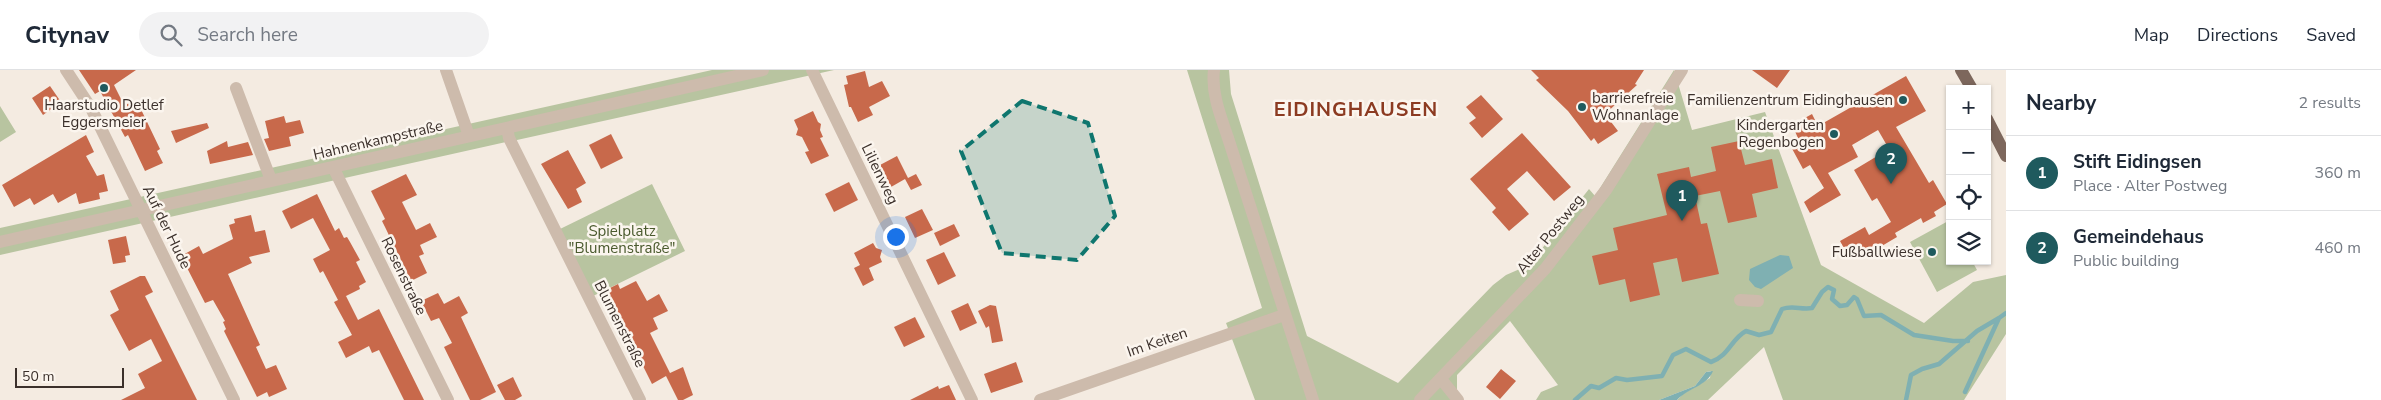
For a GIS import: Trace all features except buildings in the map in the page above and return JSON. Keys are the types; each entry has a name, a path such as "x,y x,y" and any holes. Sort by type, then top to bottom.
{"main road":[{"path":"1961,70 1970,85"},
{"path":"1991,126 2006,156"}],"street":[{"name":"Auf der Hude","path":"66,70 91,108 234,400"},
{"path":"446,70 469,136"},
{"name":"Hahnenkampstraße","path":"0,242 763,70"},
{"name":"Lilienweg","path":"812,70 972,400"},
{"path":"1214,70 1213,79 1217,102 1284,315 1313,400"},
{"name":"Alter Postweg","path":"1420,400 1545,269 1606,190 1682,70"},
{"path":"236,88 271,180"},
{"name":"Blumenstraße","path":"506,128 509,138 640,400"},
{"name":"Rosenstraße","path":"333,166 448,400"},
{"path":"1740,300 1758,302"},
{"name":"Im Keiten","path":"1040,400 1284,315"},
{"path":"1441,379 1458,400"}],"highlighted area":[{"path":"1022,101 1088,123 1115,216 1077,260 1002,253 961,151"}],"green space":[{"name":"Spielplatz \"Blumenstraße\"","path":"712,70 834,70 517,140 516,143 560,229 652,184 685,251 593,296 506,142 0,255 0,228"},
{"path":"1187,70 1229,70 1231,94 1307,336 1398,383 1493,285 1506,275 1529,265 1589,189 1595,196 1674,70 1692,130 1765,112 1821,265 1924,323 1973,282 2006,275 2006,334 1964,400 1783,400 1764,347 1708,400 1677,400 1683,394 1710,378 1711,371 1706,372 1695,386 1659,400 1536,400 1541,392 1558,385 1510,321 1457,375 1457,390 1462,400 1255,400 1226,323 1262,308"},
{"path":"0,106 16,132 0,142"},
{"name":"Fußballwiese","path":"1946,222 1946,265 1974,265 1977,270 1937,292 1910,242"}],"water":[{"path":"1780,255 1789,256 1793,268 1761,289 1755,287 1749,280 1750,269"},
{"path":"1713,371 1702,384 1677,400 1659,400 1695,386 1706,372"}],"waterway":[{"path":"1575,400 1591,386 1599,388 1616,378 1627,380 1662,376 1673,355 1686,349 1711,362 1722,356 1737,338 1746,331 1759,335 1771,332 1782,309 1790,307 1812,308 1822,292 1828,287 1834,290 1832,299 1840,306 1847,305 1854,297 1857,299 1864,316 1881,315 1914,335 1953,341 1968,341"},
{"path":"1965,392 1999,318 2006,313"},
{"path":"1906,400 1911,375 1922,369 1939,364 1977,331 1999,318"}],"place":[{"name":"Haarstudio Detlef Eggersmeier","path":"104,88"},
{"name":"Familienzentrum Eidinghausen","path":"1903,100"},
{"name":"barrierefreie Wohnanlage","path":"1582,107"},
{"name":"Kindergarten Regenbogen","path":"1834,134"},
{"name":"Gemeindehaus","path":"1891,184"},
{"name":"Stift Eidingsen","path":"1682,221"},
{"name":"Fußballwiese","path":"1932,252"}],"district":[{"name":"EIDINGHAUSEN","path":"1356,109"}]}
